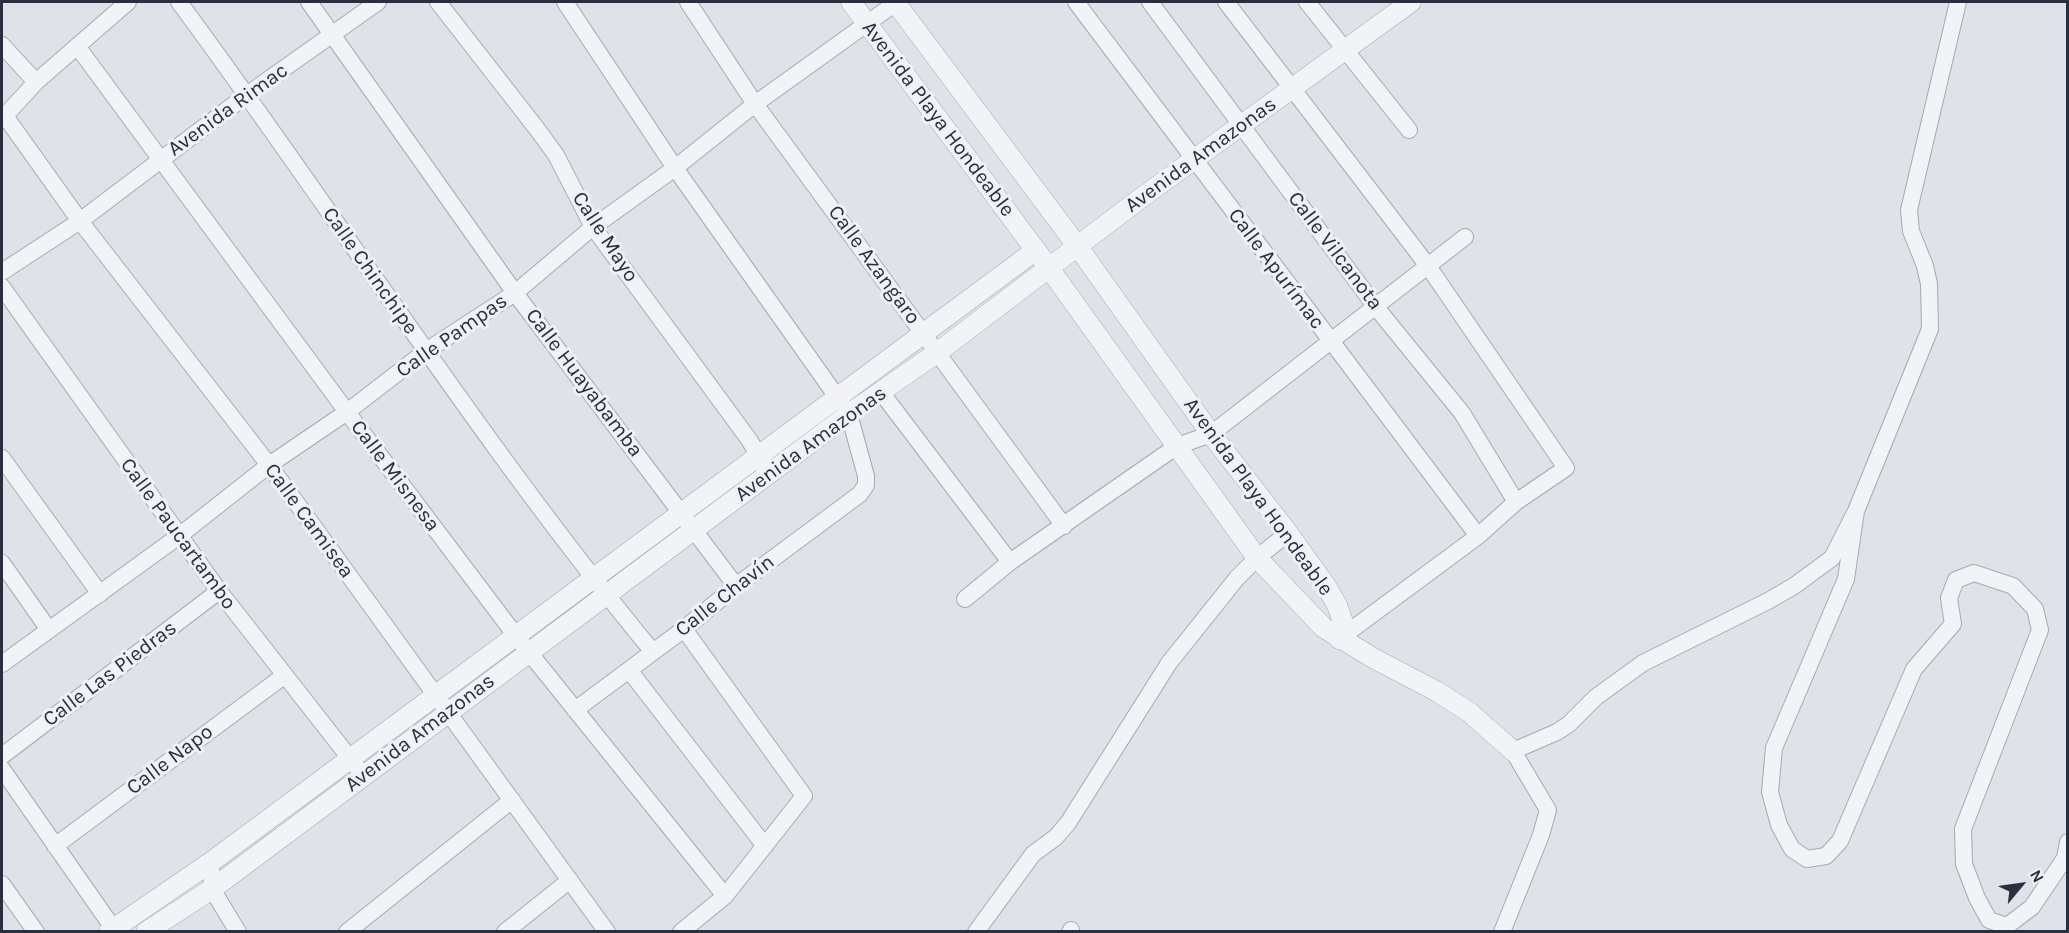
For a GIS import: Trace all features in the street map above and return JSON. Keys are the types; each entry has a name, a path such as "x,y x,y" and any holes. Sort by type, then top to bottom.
{"street":[{"path":"3,118 36,82 128,2"},
{"name":"Calle Chinchipe","path":"179,2 248,94 426,351 606,595 653,652"},
{"name":"Calle Huayabamba","path":"309,2 515,292 736,586"},
{"name":"Avenida Rimac","path":"2,272 80,221 248,94 378,2"},
{"name":"Calle Mayo","path":"438,2 556,156 593,227 750,441 770,474"},
{"path":"565,2 675,168 849,414"},
{"name":"Calle Azangaro","path":"688,2 755,104 1064,526"},
{"name":"Avenida Playa Hondeable","path":"851,2 1036,250 1257,558 1306,612 1339,639 1342,622 1337,605 1326,586 1211,434 1078,247 896,2"},
{"name":"Calle Pampas","path":"2,664 179,536 269,465 346,412 426,351 515,292 593,227 675,168 755,104 896,2"},
{"name":"Calle Apurímac","path":"1076,2 1478,536"},
{"name":"Calle Vilcanota","path":"1150,2 1375,306 1462,413 1516,502"},
{"path":"1226,2 1428,266 1566,468 1516,502 1478,536 1339,639 1469,712 1513,751 1548,810 1541,835 1502,932"},
{"path":"1307,2 1409,130"},
{"path":"1513,751 1557,732 1569,724 1596,697 1643,663 1794,586 1832,558 1856,511 1930,329 1929,284 1922,257 1911,231 1909,210 1958,2"},
{"name":"Avenida Amazonas","path":"146,932 212,889 849,414 938,352 1194,159 1345,50 1400,5"},
{"path":"2,45 36,82"},
{"name":"Calle Misnesa","path":"77,46 346,412 528,652 725,897"},
{"name":"Calle Camisea","path":"3,118 269,465 607,932"},
{"path":"965,598 1010,562 1177,446 1211,434 1465,237"},
{"name":"Avenida Amazonas","path":"111,930 211,862 1036,250"},
{"name":"Calle Paucartambo","path":"2,287 219,591 363,775"},
{"path":"881,392 1010,562"},
{"name":"Calle Chavín","path":"575,710 860,494 866,485 866,476 849,414"},
{"path":"2,458 100,594"},
{"path":"1856,511 1846,579 1774,748 1770,792 1779,825 1792,849 1807,859 1826,856 1840,841 1914,669 1953,624 1949,598 1956,580 1974,573 2013,586 2035,609 2040,630 1963,829 1964,864 1977,898 1989,920 2007,926 2032,907 2067,853"},
{"path":"976,932 1033,854 1056,837 1068,824 1169,663 1237,578 1288,533"},
{"path":"2,563 49,630"},
{"name":"Calle Las Piedras","path":"2,756 219,591"},
{"path":"681,932 725,897 804,796 684,629"},
{"path":"628,670 765,846"},
{"name":"Calle Napo","path":"55,846 285,675"},
{"path":"2,769 111,930"},
{"path":"347,932 512,800"},
{"path":"211,862 212,889 238,932"},
{"path":"506,932 570,880"},
{"path":"2,885 36,932"}]}
